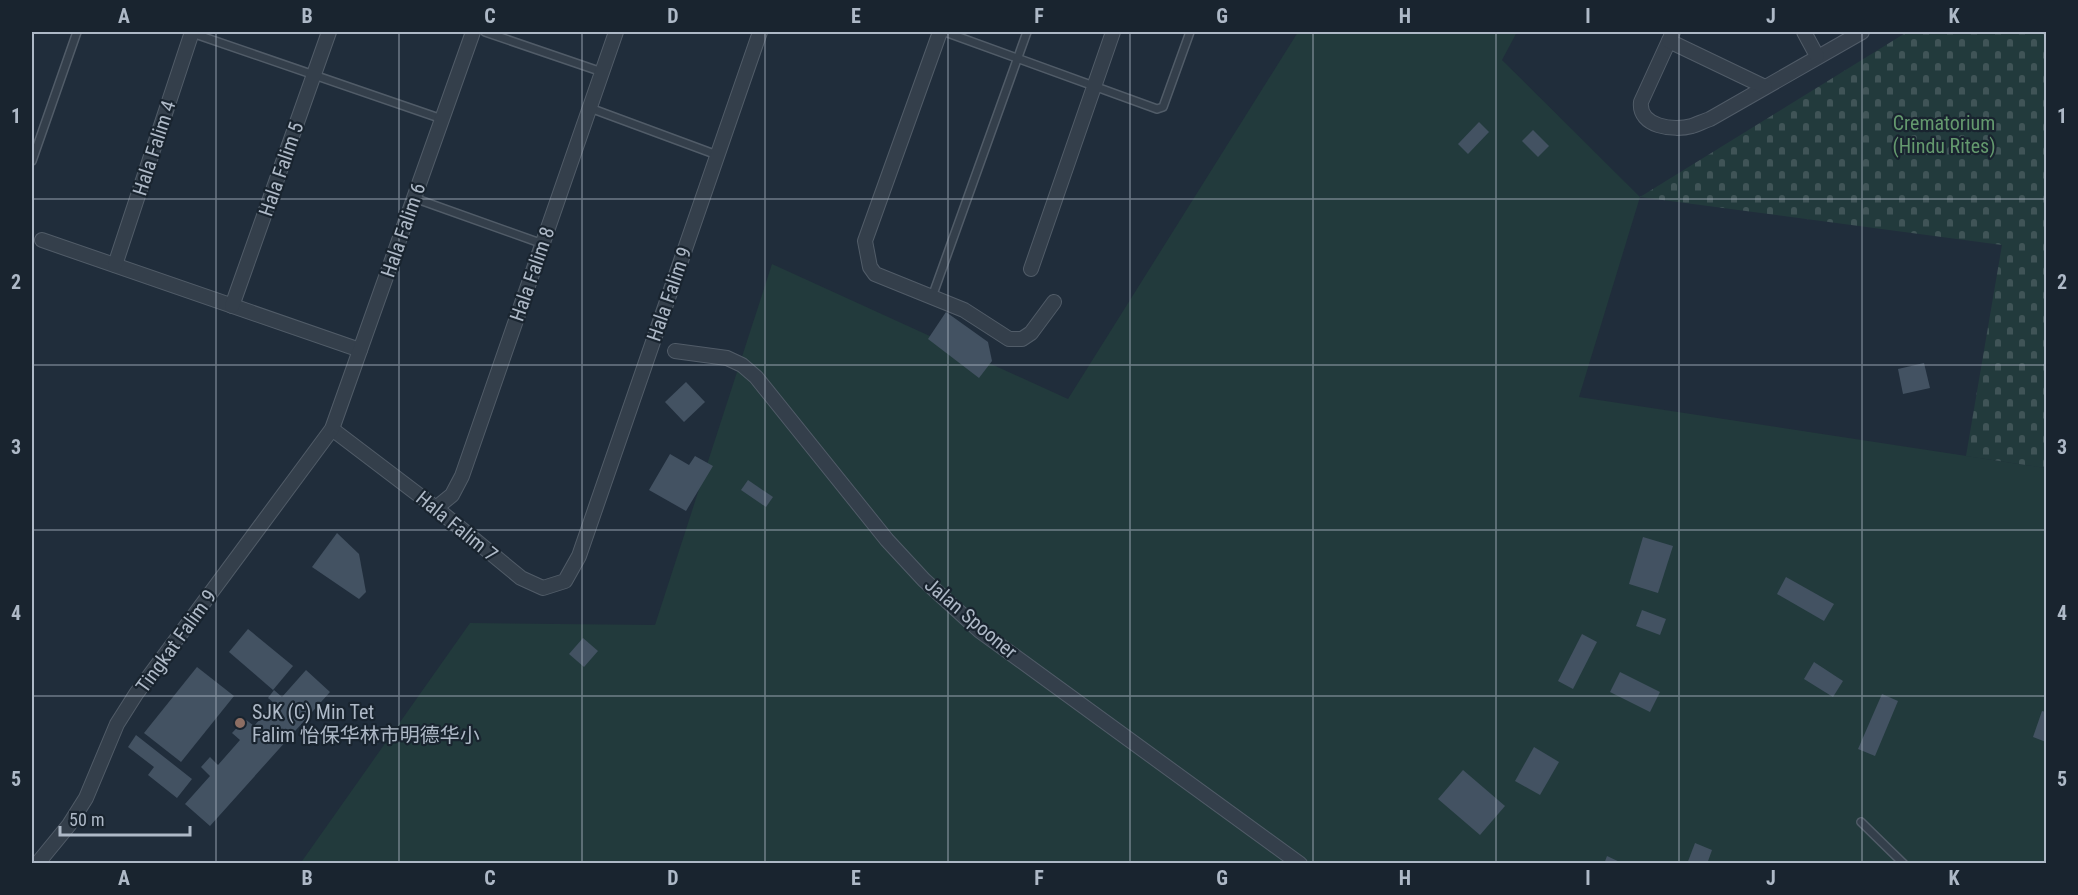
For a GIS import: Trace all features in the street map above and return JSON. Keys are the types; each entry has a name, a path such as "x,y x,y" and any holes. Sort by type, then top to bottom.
{"street":[{"name":"Hala Falim 4","path":"115,265 192,32"},
{"name":"Hala Falim 5","path":"232,306 329,32"},
{"name":"Hala Falim 6","path":"332,429 473,32"},
{"name":"Hala Falim 8","path":"436,508 452,495 462,476 616,32"},
{"name":"Hala Falim 9","path":"579,556 760,32"},
{"path":"942,32 865,241 870,267 875,274 964,310 1009,339 1022,339 1031,333 1054,302"},
{"path":"1031,268 1113,32"},
{"path":"1804,32 1817,56"},
{"path":"1765,87 1671,36 1641,102 1642,115 1649,121 1677,128 1693,126 1710,119 1862,32"},
{"path":"42,240 360,350"},
{"name":"Jalan Spooner","path":"675,351 727,358 742,365 756,377 887,540 924,580 980,631 1300,864"},
{"name":"Hala Falim 7","path":"332,429 436,508 521,578 543,588 565,581 579,556"},
{"name":"Tingkat Falim 9","path":"37,864 69,825 86,798 117,724 136,694 332,429"}],"lane":[{"path":"32,161 77,32"},
{"path":"192,32 442,118"},
{"path":"485,32 602,72"},
{"path":"942,32 1156,109 1163,107 1190,32"},
{"path":"932,297 1027,32"},
{"path":"589,108 717,154"},
{"path":"414,198 543,244"},
{"path":"1861,822 1904,864"}],"green space":[{"path":"1298,32 1517,32 1502,60 1640,197 1579,397 2046,468 2046,863 300,864 470,623 655,625 772,264 1068,399"},
{"name":"Crematorium (Hindu Rites)","path":"1907,32 2046,32 2046,468 1966,456 2002,245 1640,197"}],"building":[{"path":"1479,122 1489,132 1468,154 1458,144"},
{"path":"1533,130 1549,146 1538,157 1522,141"},
{"path":"946,312 988,342 992,361 979,378 928,339"},
{"path":"1924,363 1930,388 1903,394 1898,369"},
{"path":"686,382 705,402 684,422 665,402"},
{"path":"670,454 689,465 695,456 713,466 686,511 649,490"},
{"path":"748,480 773,497 766,507 741,490"},
{"path":"337,533 359,554 366,592 359,599 312,567"},
{"path":"1643,537 1673,546 1658,593 1629,584"},
{"path":"1786,577 1834,604 1824,621 1777,594"},
{"path":"1642,610 1666,619 1660,635 1636,626"},
{"path":"248,629 293,666 273,690 229,652"},
{"path":"1582,634 1597,642 1573,689 1558,681"},
{"path":"583,638 598,651 584,667 569,654"},
{"path":"1814,662 1843,681 1833,697 1804,679"},
{"path":"197,667 234,696 181,762 144,733"},
{"path":"306,670 330,692 210,826 185,804 210,776 201,767 210,757 218,765 240,740 232,733 245,719 254,726 274,703 268,698 274,690 282,697"},
{"path":"1620,672 1660,692 1650,712 1610,692"},
{"path":"1882,694 1898,701 1875,756 1858,749"},
{"path":"2042,711 2046,712 2046,742 2033,737"},
{"path":"136,735 192,779 177,798 148,775 154,767 128,747"},
{"path":"1534,747 1559,762 1540,795 1515,781"},
{"path":"1463,770 1505,806 1480,835 1438,799"},
{"path":"1695,843 1712,850 1707,864 1687,864"},
{"path":"1607,856 1624,864 1604,864"}],"place":[{"name":"SJK (C) Min Tet Falim 怡保华林市明德华小","path":"240,723"}]}
